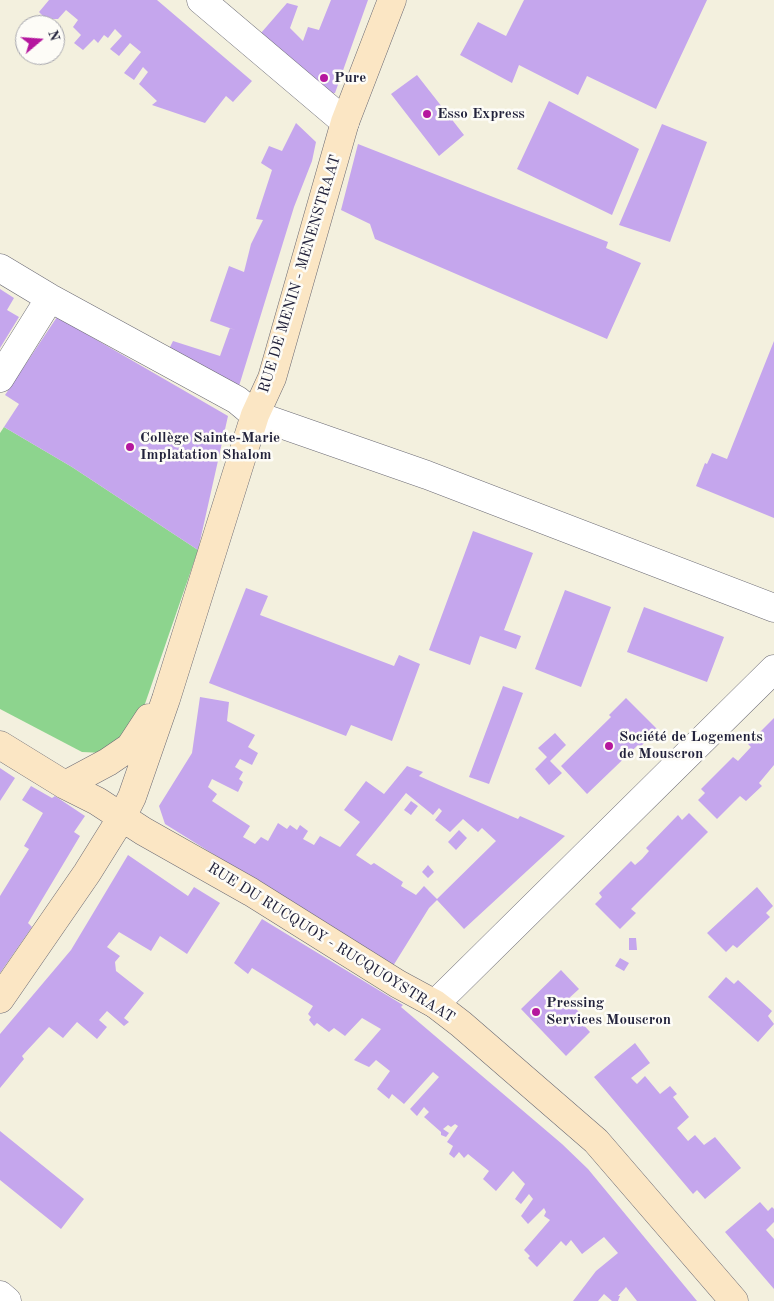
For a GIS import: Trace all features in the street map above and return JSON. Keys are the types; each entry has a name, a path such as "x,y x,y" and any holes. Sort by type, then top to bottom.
{"street":[{"path":"200,0 345,122"},
{"name":"RUE DE MENIN - MENENSTRAAT","path":"0,999 122,818 135,788 255,415 272,378 345,122 392,0"},
{"path":"0,268 50,298 237,400 255,415 427,474 774,608"},
{"path":"0,378 50,298"},
{"name":"RUE DE MENIN - MENENSTRAAT","path":"65,785 108,762 130,747 147,722 176,663"},
{"path":"435,1004 774,669"},
{"name":"RUE DU RUCQUOY - RUCQUOYSTRAAT","path":"0,745 65,785 251,892 398,984 435,1004 461,1024 596,1141 734,1301"},
{"path":"0,1295 8,1301"}],"green space":[{"path":"4,427 72,467 198,550 137,727 104,753 82,752 0,709 0,433"}],"building":[{"path":"49,0 157,0 252,81 233,102 226,96 205,123 152,105 157,101 139,84 148,72 143,67 134,80 124,73 141,52 130,43 119,56 110,49 122,36 115,29 108,38 104,35 98,43 94,39 83,50 74,43 81,35 73,27 78,20 66,10 62,15 42,15 39,12"},
{"path":"331,0 368,0 335,93 330,93 261,33 287,3 298,6 290,28 303,41 308,27 319,30"},
{"path":"524,0 707,0 656,109 587,76 578,95 519,65 512,83 460,55 478,22 506,36"},
{"path":"417,75 464,135 439,156 391,94"},
{"path":"549,101 639,149 612,215 517,169"},
{"path":"296,123 316,142 312,161 294,207 239,386 168,351 173,341 220,356 230,328 210,321 229,266 244,272 251,244 263,220 256,219 272,170 261,163 269,146 282,151"},
{"path":"662,124 707,142 670,242 619,225"},
{"path":"358,144 608,242 606,248 641,263 607,339 375,239 370,224 341,210"},
{"path":"0,289 14,298 7,310 19,317 0,348"},
{"name":"Collège Sainte-Marie Implatation Shalom","path":"57,317 228,416 198,550 72,467 4,427 19,404 5,395"},
{"path":"774,341 774,518 696,486 705,463 707,464 712,453 727,459"},
{"path":"473,531 533,553 504,630 521,636 516,649 480,636 470,665 429,650"},
{"path":"246,588 268,596 260,615 394,666 399,655 420,664 392,741 351,725 346,736 209,683"},
{"path":"565,590 611,607 581,687 535,669"},
{"path":"644,607 724,637 707,682 627,652"},
{"path":"503,686 523,693 489,784 469,777"},
{"path":"200,697 229,702 227,721 255,735 248,747 258,753 252,765 240,759 235,767 243,772 239,779 243,782 238,792 212,779 208,787 217,794 212,801 250,826 243,837 255,844 261,837 268,841 278,823 287,829 290,825 297,830 300,825 308,831 303,839 314,845 320,836 340,847 360,822 344,810 366,781 384,794 407,766 423,772 419,776 439,785 518,819 520,816 565,836 464,929 437,900 429,908 393,966 165,824 159,806 192,753","holes":["406,793 433,815 439,808 442,811 435,820 450,832 463,819 478,832 482,828 496,841 437,899 424,886 416,895 401,886 403,882 374,863 371,865 356,855"]},
{"name":"Société de Logements de Mouscron","path":"626,698 658,730 640,747 638,745 587,794 561,766 611,717 609,715"},
{"path":"774,718 774,765 759,783 762,786 746,801 740,796 717,819 698,800 705,793 701,789 733,757 738,761 751,747 748,744"},
{"path":"555,733 566,745 550,761 562,773 549,785 535,769 547,757 538,748"},
{"path":"0,768 15,778 0,801"},
{"path":"31,786 52,798 55,796 85,816 74,832 80,836 28,923 32,927 0,973 0,896 29,849 24,846 43,813 22,800"},
{"path":"411,801 418,806 411,815 404,810"},
{"path":"689,813 708,832 631,909 636,913 620,929 595,904 602,897 599,893 631,861 635,865 642,859 649,851 646,848 678,815 682,820"},
{"path":"459,830 467,838 456,850 448,842"},
{"path":"128,855 188,896 194,887 220,903 187,954 160,936 151,951 119,932 107,947 120,956 115,962 116,971 144,993 124,1018 129,1022 124,1026 107,1011 99,1020 107,1027 97,1039 77,1022 63,1038 49,1027 22,1056 24,1059 0,1088 0,1034 71,950"},
{"path":"428,865 434,872 428,878 422,872"},
{"path":"757,887 773,906 766,913 770,917 737,948 733,945 726,952 707,933"},
{"path":"262,919 403,1005 401,1007 562,1144 588,1169 697,1301 637,1301 626,1287 618,1296 620,1296 618,1301 612,1301 604,1294 598,1301 573,1301 596,1271 618,1253 604,1237 582,1254 571,1240 566,1246 561,1241 537,1267 528,1258 530,1256 524,1250 550,1220 544,1216 546,1212 544,1208 528,1224 521,1216 533,1199 529,1194 521,1204 515,1199 525,1184 513,1171 496,1191 483,1179 489,1171 468,1154 464,1158 459,1152 454,1158 449,1154 453,1146 447,1142 458,1126 455,1124 451,1127 448,1125 443,1129 449,1133 446,1137 441,1135 441,1132 424,1117 429,1112 424,1107 417,1116 410,1109 439,1077 433,1072 404,1104 392,1094 389,1099 377,1089 390,1071 376,1060 369,1067 354,1060 381,1029 362,1018 345,1036 334,1028 329,1032 317,1023 314,1026 309,1020 311,1017 308,1014 313,1006 252,968 248,974 234,963"},
{"path":"629,938 636,938 637,950 629,950"},
{"path":"620,958 629,963 624,971 615,966"},
{"path":"561,970 579,989 567,1000 584,1017 580,1021 590,1032 566,1056 521,1009"},
{"path":"726,977 734,984 738,980 772,1011 768,1016 774,1024 758,1042 708,997"},
{"path":"635,1043 650,1063 631,1078 637,1084 645,1076 660,1094 670,1086 677,1094 673,1097 689,1117 677,1128 688,1141 695,1135 704,1145 715,1137 741,1168 705,1199 697,1190 693,1194 594,1077"},
{"path":"0,1131 84,1199 61,1229 0,1180"},
{"path":"760,1202 768,1211 772,1207 774,1209 774,1222 766,1230 774,1239 774,1289 725,1232"}],"place":[{"name":"Pure","path":"324,78"},
{"name":"Esso Express","path":"427,114"},
{"name":"Collège Sainte-Marie Implatation Shalom","path":"130,447"},
{"name":"Société de Logements de Mouscron","path":"609,746"},
{"name":"Pressing Services Mouscron","path":"536,1012"}]}
